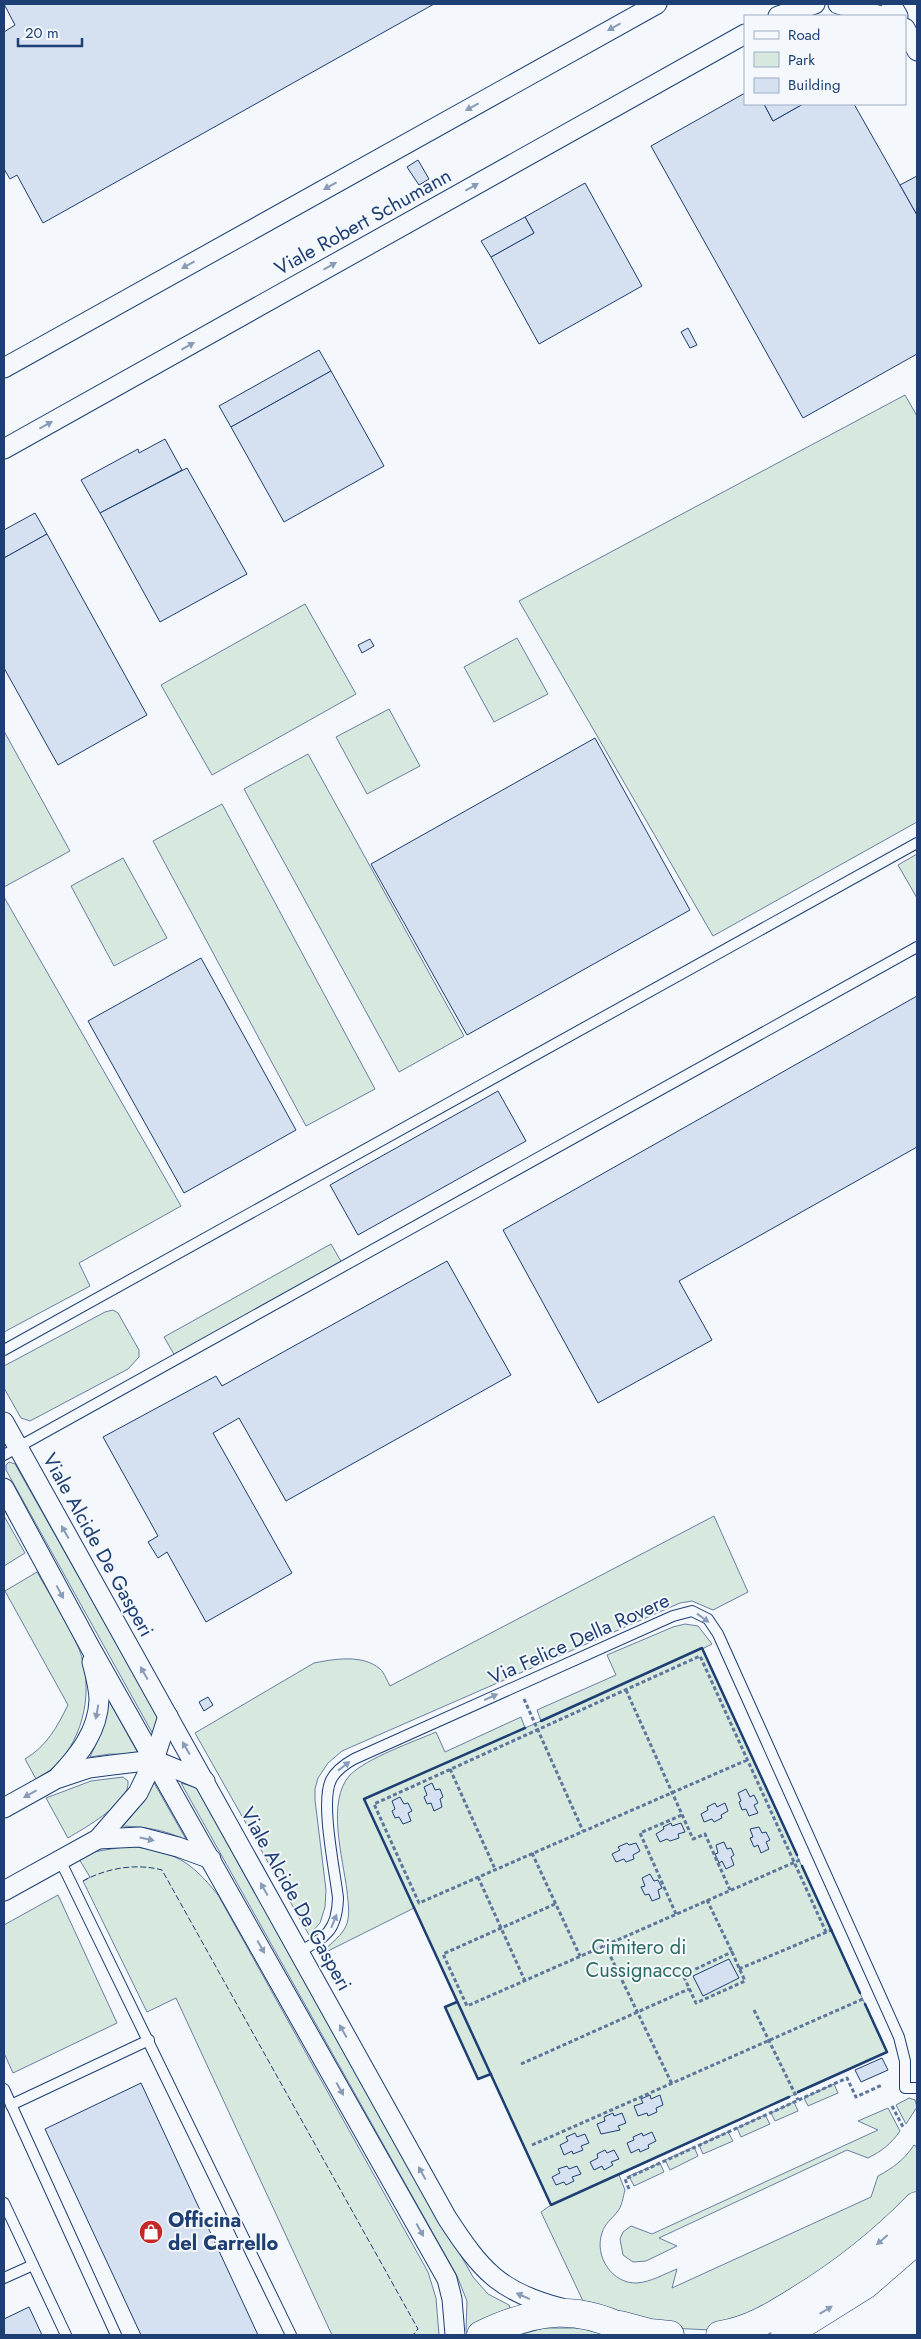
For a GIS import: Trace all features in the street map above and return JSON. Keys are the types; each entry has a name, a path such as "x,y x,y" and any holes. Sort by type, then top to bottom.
{"main road":[{"path":"720,2335 754,2326 834,2279 883,2241 917,2206"},
{"path":"784,2335 865,2285 917,2240"},
{"path":"481,2335 514,2319 550,2312 586,2315 626,2330 670,2335"}],"street":[{"path":"4,368 657,4"},
{"path":"781,15 814,4"},
{"path":"838,4 876,15"},
{"path":"906,30 917,51"},
{"name":"Viale Robert Schumann","path":"4,449 744,35"},
{"name":"Viale Alcide De Gasperi","path":"4,1422 11,1451 205,1781 447,2218 472,2256 485,2270 510,2290 536,2302 586,2315"},
{"path":"4,1488 90,1647 447,2279 452,2300 454,2335"},
{"path":"56,1779 87,1742 95,1721 99,1699 90,1647"},
{"path":"4,1890 98,1839 138,1793 154,1760 168,1716"},
{"path":"4,1808 56,1779 88,1768 154,1760 205,1781"},
{"path":"98,1839 140,1837 178,1846 211,1859"}],"lane":[{"path":"4,1350 917,843"},
{"path":"11,1451 917,947"},
{"name":"Via Felice Della Rovere","path":"299,1952 328,1934 338,1913 327,1801 332,1779 339,1769 354,1759 664,1620 682,1612 692,1611 708,1619 718,1634 900,2037 905,2060 905,2088 917,2088"},
{"path":"60,1860 291,2335"},
{"path":"11,2105 149,2040"},
{"path":"4,2089 116,2335"},
{"path":"4,2203 66,2335"},
{"path":"4,2278 33,2265"}],"path":[{"path":"747,1760 419,1902 374,1804 700,1656 826,1932"},
{"path":"626,1690 693,1839 705,1834 730,1890"},
{"path":"530,1713 583,1831"},
{"path":"450,1769 495,1869"},
{"path":"676,1914 640,1833 682,1815"},
{"path":"532,1853 580,1956"},
{"path":"555,1904 443,1954 467,2006 799,1860"},
{"path":"478,1876 525,1981"},
{"path":"707,1900 740,1968 745,1981 696,2004 683,1975 732,1952"},
{"path":"740,1968 831,1930"},
{"path":"605,1945 672,2084"},
{"path":"521,2064 689,1989"},
{"path":"532,2145 863,2000"},
{"path":"754,2010 798,2100"},
{"path":"629,2188 624,2179 847,2078 856,2096 882,2085"},
{"path":"892,2106 903,2127"}],"green space":[{"path":"905,395 917,416 917,822 713,936 519,601"},
{"path":"305,604 356,694 212,775 161,685"},
{"path":"517,638 548,694 494,722 464,667"},
{"path":"389,709 420,766 367,794 336,737"},
{"path":"4,731 70,851 4,887"},
{"path":"308,754 464,1036 399,1072 244,789"},
{"path":"222,804 375,1089 306,1126 153,841"},
{"path":"917,854 917,898 898,865"},
{"path":"123,858 167,938 114,966 71,886"},
{"path":"4,897 181,1206 79,1263 90,1286 4,1332"},
{"path":"331,1244 342,1263 175,1356 164,1337"},
{"path":"113,1310 118,1313 139,1350 139,1357 128,1369 30,1421 21,1418 4,1388 4,1366 105,1312"},
{"path":"9,1462 15,1464 159,1719 154,1736 6,1470 6,1465"},
{"path":"4,1516 25,1553 4,1566"},
{"path":"714,1516 748,1592 713,1610 692,1601 680,1603 342,1751 328,1763 318,1778 315,1789 326,1890 325,1907 320,1923 309,1935 195,1733 314,1663 339,1659 365,1661 381,1670 390,1686"},
{"path":"37,1572 65,1620 79,1649 84,1664 86,1695 84,1711 74,1741 55,1766 36,1779 25,1759 45,1742 68,1705 5,1591"},
{"name":"Cimitero di Cussignacco","path":"685,1624 698,1626 712,1644 702,1649 887,2052 619,2175 625,2190 620,2207 606,2224 602,2233 600,2242 603,2259 613,2274 628,2282 647,2281 677,2269 672,2288 871,2197 878,2176 898,2163 914,2145 917,2147 917,2194 795,2293 711,2330 670,2328 650,2324 604,2306 583,2301 541,2212 551,2205 491,2074 478,2079 445,2007 457,2001 414,1908 318,1956 342,1932 348,1919 348,1900 337,1814 343,1786 350,1775 379,1757 436,1732 445,1752 521,1717 525,1728 541,1721 537,1710 616,1675 607,1655 673,1627"},
{"path":"109,1701 139,1755 110,1754 90,1757 102,1731"},
{"path":"123,1777 128,1781 127,1789 115,1806 68,1838 46,1798 91,1781"},
{"path":"153,1781 187,1841 172,1834 156,1830 123,1826 145,1800"},
{"path":"181,1783 198,1788 473,2277 488,2294 509,2305 510,2308 467,2333 467,2301 457,2276"},
{"path":"129,1846 158,1851 180,1859 198,1873 218,1895 428,2272 436,2298 439,2335 332,2335 176,1998 147,2012 83,1881 90,1877 79,1859 93,1852"},
{"path":"58,1895 117,2023 13,2073 4,2053 4,1925"},
{"path":"834,2084 838,2093 808,2106 804,2098"},
{"path":"909,2098 915,2100 917,2107 906,2124 896,2105"},
{"path":"794,2102 798,2111 775,2121 771,2113"},
{"path":"888,2108 900,2131 882,2150 868,2158 847,2150 659,2238 677,2246 646,2261 633,2262 623,2255 620,2239 623,2232 631,2226 652,2234 878,2130 858,2121"},
{"path":"765,2115 770,2124 741,2137 737,2128"},
{"path":"728,2132 733,2141 703,2154 699,2145"},
{"path":"694,2147 698,2156 670,2170 665,2160"},
{"path":"660,2163 664,2172 634,2186 629,2176"},
{"path":"544,2328 582,2328 606,2335 519,2335"}],"building":[{"path":"4,4 434,4 43,223 17,175 10,179 4,169 4,32 15,25"},
{"path":"744,94 744,105 765,105 773,121 801,105 855,105 917,215 917,354 803,418 651,146"},
{"path":"765,105 801,105 773,121"},
{"path":"418,160 429,179 419,185 407,167"},
{"path":"917,176 917,215 900,185"},
{"path":"585,183 642,286 539,344 491,257 534,233 525,217"},
{"path":"525,217 534,233 491,257 481,241"},
{"path":"688,328 697,345 690,348 681,332"},
{"path":"319,350 331,371 231,427 219,406"},
{"path":"331,371 384,466 284,522 231,427"},
{"path":"165,439 182,470 100,513 81,480 138,449 139,453"},
{"path":"187,468 247,574 160,622 100,513"},
{"path":"35,513 47,534 4,558 4,530"},
{"path":"47,534 147,715 58,765 4,668 4,558"},
{"path":"370,639 374,646 362,653 358,645"},
{"path":"595,738 690,910 467,1035 371,864"},
{"path":"201,958 296,1130 184,1193 88,1021"},
{"path":"917,996 917,1147 679,1281 712,1340 598,1403 503,1230"},
{"path":"498,1091 526,1141 358,1235 330,1185"},
{"path":"447,1261 511,1375 286,1501 239,1418 213,1433 292,1573 206,1622 167,1552 158,1558 148,1542 158,1536 103,1437 216,1376 222,1386"},
{"path":"208,1697 213,1705 204,1711 199,1702"},
{"path":"432,1783 435,1790 440,1789 443,1797 440,1799 442,1807 434,1811 431,1803 427,1804 424,1797 427,1795 424,1787"},
{"path":"746,1789 750,1797 754,1795 758,1803 754,1805 758,1813 749,1816 746,1809 742,1810 738,1793"},
{"path":"400,1797 404,1804 408,1803 412,1811 408,1813 411,1821 403,1824 399,1817 395,1818 392,1811 395,1809 392,1801"},
{"path":"715,1803 717,1807 725,1803 728,1811 721,1815 722,1818 714,1822 712,1819 704,1822 701,1814 708,1810 707,1807"},
{"path":"671,1823 672,1826 681,1823 685,1832 678,1834 679,1838 660,1842 656,1834 664,1829 663,1827"},
{"path":"759,1827 762,1833 766,1832 770,1840 766,1842 769,1849 761,1853 758,1845 754,1847 750,1838 753,1837 750,1829"},
{"path":"724,1842 727,1849 731,1848 734,1855 731,1857 734,1865 726,1869 722,1861 719,1863 715,1854 718,1853 716,1845"},
{"path":"627,1843 629,1845 636,1843 640,1851 633,1855 634,1859 626,1862 624,1859 616,1862 612,1854 620,1850 618,1847"},
{"path":"650,1874 654,1881 658,1880 662,1888 658,1890 660,1898 652,1901 649,1894 645,1895 641,1887 645,1886 642,1878"},
{"path":"729,1959 739,1978 703,1996 693,1976"},
{"path":"882,2058 888,2070 861,2082 855,2070"},
{"name":"Officina del Carrello","path":"141,2083 258,2335 141,2335 45,2129"},
{"path":"650,2095 651,2099 660,2095 663,2105 656,2108 657,2112 648,2116 647,2113 638,2116 634,2106 643,2103 641,2099"},
{"path":"613,2113 614,2116 622,2113 626,2123 618,2126 620,2130 601,2134 597,2124 605,2121 604,2117"},
{"path":"652,2132 656,2141 648,2145 649,2148 640,2152 639,2149 631,2153 627,2143 634,2140 633,2137 642,2133 643,2136"},
{"path":"575,2133 577,2137 585,2134 589,2143 581,2146 583,2150 573,2154 572,2151 564,2155 560,2145 568,2141 566,2137"},
{"path":"605,2150 607,2153 614,2150 619,2159 611,2162 613,2165 604,2170 602,2166 594,2170 590,2162 598,2158 597,2154"},
{"path":"567,2166 569,2169 577,2166 581,2174 572,2177 574,2181 566,2185 564,2182 556,2185 552,2177 560,2173 558,2169"},
{"path":"29,2307 42,2335 4,2335 4,2319"}],"fence":[{"path":"83,1881 102,1873 122,1868 142,1867 162,1870 418,2329 413,2335"}],"wall":[{"path":"541,1721 702,1648 797,1855"},
{"path":"525,1728 364,1799 551,2205 789,2097"},
{"path":"802,1866 860,1993"},
{"path":"457,2002 445,2007 478,2079 491,2074"},
{"path":"798,2092 887,2052 865,2004"}],"place":[{"name":"Officina del Carrello","path":"151,2232"}]}
